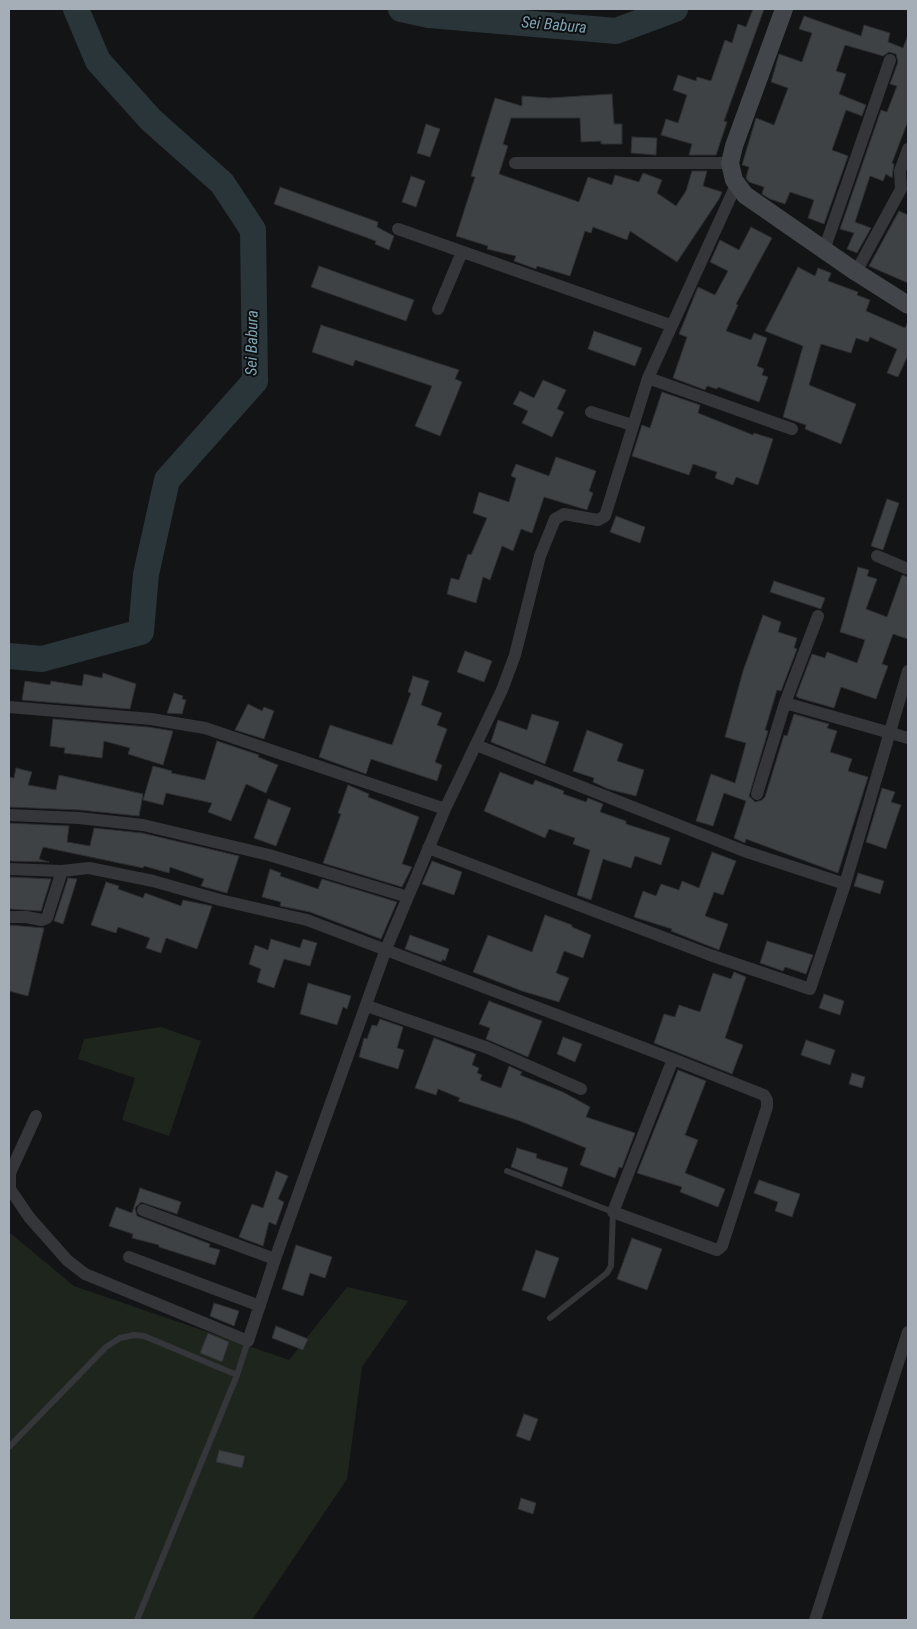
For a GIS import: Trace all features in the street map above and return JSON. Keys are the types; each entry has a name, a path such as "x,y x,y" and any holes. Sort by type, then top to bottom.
{"main road":[{"path":"784,9 734,146 730,163 736,185 745,195 856,272 908,305"}],"street":[{"path":"824,250 890,60"},
{"path":"856,272 901,189 900,171 908,149"},
{"path":"515,162 730,163"},
{"path":"36,1116 10,1173 10,1189 18,1203 67,1260 85,1274 248,1341 275,1259 368,1006 386,950 428,848 502,690 515,655 540,556 555,519 564,514 598,520 605,516 648,378 670,325 736,185"},
{"path":"398,229 670,325"},
{"path":"438,309 462,252"},
{"path":"648,378 792,429"},
{"path":"591,412 632,425"},
{"path":"877,556 908,569"},
{"path":"757,794 785,703 818,616"},
{"path":"428,848 710,955 809,989 812,987 845,884 908,671"},
{"path":"785,703 908,738"},
{"path":"9,707 151,719 205,728 445,810"},
{"path":"476,746 744,850 845,884"},
{"path":"9,816 80,818 143,825 269,855 408,897"},
{"path":"9,869 62,871 89,868 153,881 220,900 307,920 673,1058 764,1095 768,1100 767,1107 722,1246 718,1250 612,1212 673,1058"},
{"path":"9,917 26,917 42,920 47,918 62,871"},
{"path":"368,1006 488,1048 581,1089"},
{"path":"143,1210 275,1259"},
{"path":"129,1257 260,1306"},
{"path":"815,1620 908,1332"}],"lane":[{"path":"507,1171 612,1212 611,1266 607,1273 550,1318"},
{"path":"9,1448 106,1347 120,1338 134,1335 144,1336 237,1375"},
{"path":"138,1620 237,1375 248,1341"}],"shaded area":[{"path":"161,1027 201,1041 169,1136 122,1120 135,1078 78,1059 84,1039"},
{"path":"9,1232 74,1286 289,1360 347,1287 408,1301 362,1367 347,1479 252,1620 9,1620"}],"building":[{"path":"753,9 764,9 724,121 727,122 716,155 689,155 692,144 661,135 666,119 678,123 687,95 673,90 678,75 696,81 697,77 711,81 725,40 732,43 738,24 746,27"},
{"path":"804,16 861,36 864,25 890,33 888,42 903,48 908,35 908,121 892,163 894,164 892,178 886,174 883,181 870,176 855,222 871,228 857,253 847,249 854,233 840,229 881,110 887,112 897,86 890,84 898,62 896,54 889,52 883,56 845,45 836,71 846,74 839,94 866,105 862,116 846,110 832,150 848,156 824,224 808,218 814,200 790,192 785,204 770,199 762,194 764,187 749,182 746,178 749,167 742,165 756,118 774,125 788,88 771,82 779,54 802,62 812,33 799,29"},
{"path":"612,94 614,124 622,124 622,144 601,144 601,141 581,142 580,118 511,118 503,144 508,146 499,174 579,202 588,177 612,185 615,175 639,182 643,173 662,180 657,193 676,206 686,191 692,171 707,171 703,186 722,192 677,262 630,231 627,240 593,227 591,233 585,231 570,276 537,266 536,269 514,261 516,256 487,249 488,246 456,236 475,177 471,176 495,98 522,106 522,96 549,98"},
{"path":"426,124 440,129 430,157 417,153"},
{"path":"632,137 657,138 656,155 631,153"},
{"path":"411,176 425,181 416,207 402,202"},
{"path":"280,187 378,222 377,227 394,236 389,250 375,244 376,241 274,204"},
{"path":"899,211 908,215 908,283 869,266"},
{"path":"751,227 772,238 736,304 738,305 726,331 751,340 754,333 767,338 757,366 764,369 762,375 768,377 759,402 718,387 717,389 707,386 705,390 673,378 687,337 679,334 698,287 715,295 728,271 710,262 720,240 739,250"},
{"path":"319,266 414,300 406,321 311,287"},
{"path":"798,267 815,276 818,268 831,273 828,281 858,292 857,295 870,300 866,311 905,328 908,322 908,355 898,377 887,373 897,349 870,337 868,342 856,338 851,353 821,344 809,385 856,404 841,444 805,429 806,425 783,417 803,346 765,331"},
{"path":"321,325 459,370 455,379 462,382 440,436 415,426 432,386 355,360 353,366 312,352"},
{"path":"594,331 642,348 635,366 588,349"},
{"path":"543,380 566,390 557,409 564,412 552,437 522,423 528,411 513,404 520,391 534,398"},
{"path":"662,392 700,405 698,413 753,435 754,433 773,439 758,485 736,477 733,485 715,478 717,472 693,464 689,475 632,456 642,425 650,428"},
{"path":"556,457 596,471 589,491 593,493 587,510 544,497 532,533 521,529 513,551 502,546 490,580 483,577 476,603 447,594 451,578 459,580 468,554 471,555 487,518 473,513 479,492 509,502 516,478 511,476 516,464 549,476"},
{"path":"887,499 899,503 883,550 871,546"},
{"path":"616,516 645,527 640,543 610,532"},
{"path":"858,567 869,570 867,576 877,579 866,609 887,617 902,575 908,577 908,639 893,634 882,664 888,666 876,699 841,687 834,708 799,698 796,696 812,654 825,658 827,652 857,663 865,640 840,632"},
{"path":"774,581 825,598 821,609 770,592"},
{"path":"763,615 781,622 778,632 797,638 794,648 797,649 781,691 777,690 765,730 768,731 749,796 755,802 765,797 784,735 787,736 794,714 829,724 827,728 837,731 830,752 852,759 848,771 868,777 838,873 746,839 745,843 734,838 746,801 724,793 713,826 696,821 711,774 735,783 746,743 725,737 743,671"},
{"path":"465,651 492,661 484,682 457,672"},
{"path":"103,673 136,684 130,709 22,700 25,681 50,685 51,681 82,686 84,674 102,678"},
{"path":"413,676 429,681 421,705 442,713 437,725 447,729 435,762 442,765 437,781 371,759 366,774 319,757 330,725 392,745 411,693 408,692"},
{"path":"174,693 183,696 182,699 186,700 182,714 167,713"},
{"path":"248,704 262,711 264,707 274,711 264,739 235,730"},
{"path":"532,714 559,722 545,764 491,742 498,720 527,730"},
{"path":"53,719 173,731 163,765 128,754 130,748 104,741 102,758 64,753 65,748 50,746"},
{"path":"587,730 623,744 617,761 644,770 636,796 608,789 593,782 594,778 573,771"},
{"path":"217,741 259,755 258,757 278,765 266,793 246,784 231,821 208,812 212,803 166,793 163,805 143,800 153,766 172,771 171,773 205,780"},
{"path":"16,768 32,772 28,785 56,790 59,775 143,794 139,816 80,810 9,807 9,777 14,778"},
{"path":"500,772 533,785 535,780 564,791 563,794 586,802 588,798 603,804 600,812 626,821 626,824 670,838 661,865 635,856 631,868 603,859 591,900 577,895 590,850 573,844 575,838 549,829 545,838 484,811"},
{"path":"348,785 369,794 368,797 419,817 402,864 412,867 402,887 323,863 341,814 338,813"},
{"path":"882,788 895,792 891,802 901,805 886,849 866,842"},
{"path":"268,799 291,808 276,846 254,838"},
{"path":"9,823 69,826 67,842 90,846 94,828 142,833 239,856 227,893 201,886 204,879 170,867 169,873 144,866 143,868 43,847 39,859 49,862 9,861"},
{"path":"712,852 736,861 723,895 714,892 705,916 728,924 719,950 671,931 672,929 634,917 643,891 656,896 661,884 679,890 682,881 699,888"},
{"path":"432,861 462,872 454,895 422,884"},
{"path":"270,869 281,873 280,876 318,889 322,879 397,902 381,939 310,912 280,906 281,902 262,897"},
{"path":"858,873 884,881 880,894 854,886"},
{"path":"9,877 51,879 41,911 9,909"},
{"path":"68,878 77,879 63,924 54,921"},
{"path":"106,882 119,886 118,889 143,898 145,893 181,906 183,900 212,906 197,949 166,938 161,953 146,948 150,938 118,927 116,933 91,925"},
{"path":"545,915 572,925 572,927 591,935 583,958 564,951 556,973 569,978 559,1002 522,991 473,972 488,935 532,952"},
{"path":"9,925 44,928 28,996 9,991"},
{"path":"410,935 449,949 445,961 443,959 441,962 405,949"},
{"path":"271,939 300,948 303,939 317,943 310,966 284,959 274,988 257,982 261,969 249,964 255,945 268,950"},
{"path":"767,941 813,955 806,974 785,967 783,971 760,963"},
{"path":"734,972 746,977 725,1038 743,1045 732,1074 654,1043 664,1014 675,1017 679,1005 700,1012 713,973 731,979"},
{"path":"308,983 351,996 347,1009 343,1007 337,1025 300,1014"},
{"path":"824,994 844,1001 840,1015 819,1008"},
{"path":"489,1001 542,1021 528,1057 486,1039 490,1028 479,1024"},
{"path":"380,1019 403,1027 397,1048 404,1050 398,1069 359,1057 364,1038 367,1039 372,1025 377,1026"},
{"path":"563,1037 582,1044 575,1062 557,1054"},
{"path":"434,1038 476,1054 472,1065 479,1068 477,1073 482,1075 480,1080 501,1088 509,1066 522,1072 520,1075 563,1092 590,1107 586,1117 635,1133 622,1168 619,1167 615,1178 580,1165 586,1148 520,1121 458,1101 460,1098 438,1089 436,1095 415,1088"},
{"path":"806,1040 835,1050 830,1065 801,1055"},
{"path":"678,1070 706,1081 685,1135 698,1140 685,1173 725,1189 718,1207 680,1192 682,1187 637,1173"},
{"path":"852,1073 865,1077 862,1088 849,1084"},
{"path":"517,1148 537,1154 536,1158 568,1168 562,1187 511,1167"},
{"path":"276,1171 288,1176 278,1199 284,1202 276,1225 269,1222 263,1246 239,1237 252,1204 263,1208"},
{"path":"759,1180 800,1194 792,1217 775,1211 778,1202 754,1193"},
{"path":"140,1188 181,1202 177,1214 141,1202 135,1208 137,1216 210,1244 209,1247 220,1250 215,1265 159,1247 159,1245 132,1238 133,1234 109,1226 116,1207 132,1213"},
{"path":"632,1238 662,1249 647,1290 617,1279"},
{"path":"296,1245 332,1257 325,1278 310,1273 303,1296 282,1289"},
{"path":"536,1250 559,1258 545,1298 522,1290"},
{"path":"214,1303 239,1311 234,1326 210,1316"},
{"path":"276,1326 308,1339 303,1350 272,1338"},
{"path":"208,1333 229,1342 222,1362 200,1353"},
{"path":"524,1414 538,1419 530,1441 516,1436"},
{"path":"219,1450 245,1456 242,1468 216,1462"},
{"path":"521,1498 536,1503 533,1514 518,1509"}],"waterway":[{"name":"Sei Babura","path":"9,656 42,659 141,632 146,574 167,480 255,381 253,230 222,183 151,120 98,61 76,9"},
{"name":"Sei Babura","path":"401,9 429,15 616,31 675,9"}]}
